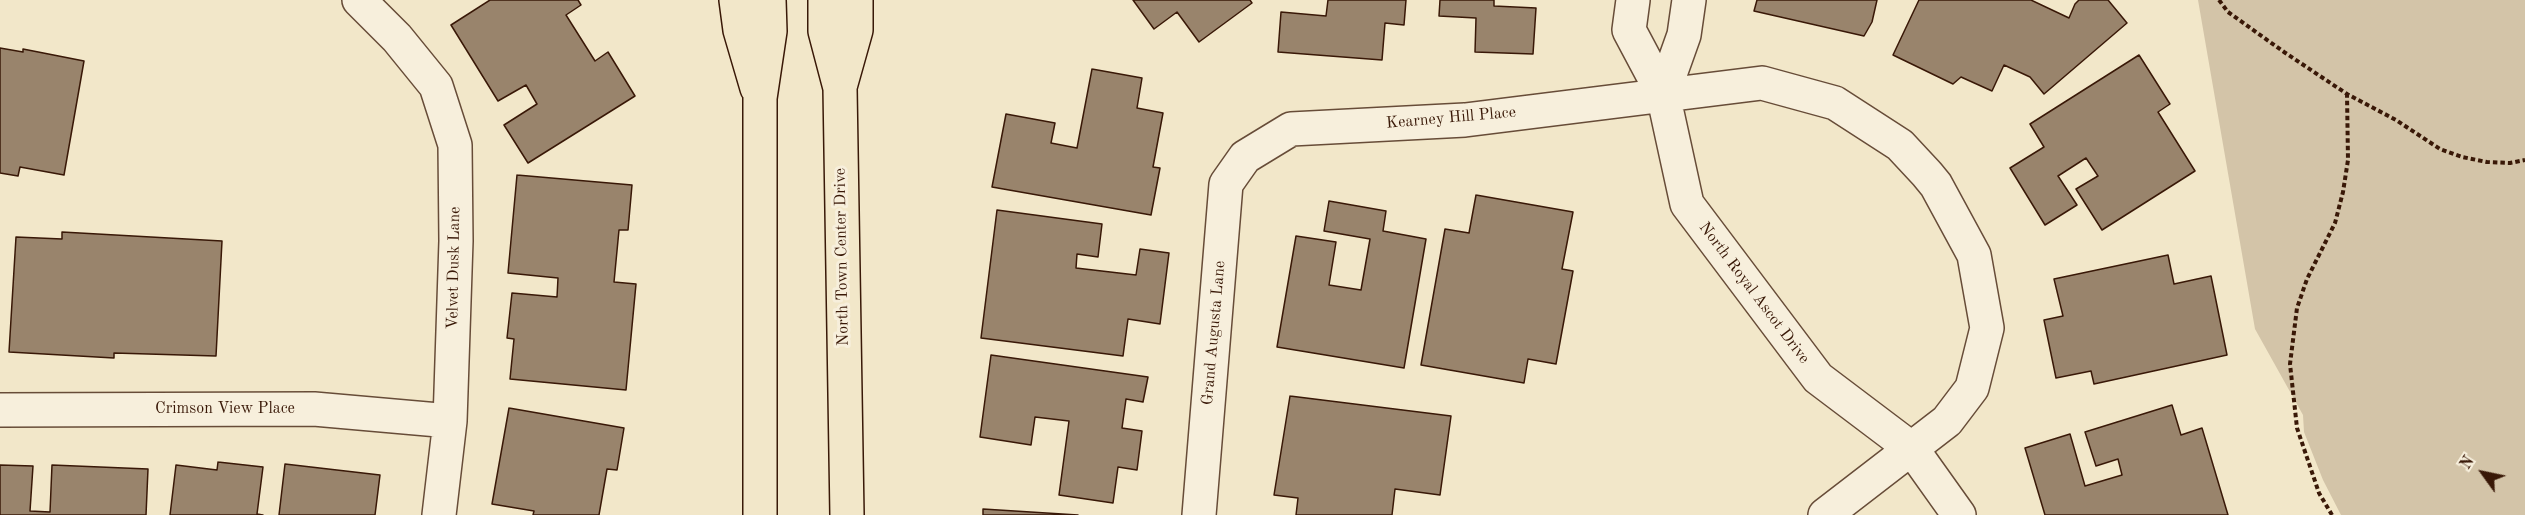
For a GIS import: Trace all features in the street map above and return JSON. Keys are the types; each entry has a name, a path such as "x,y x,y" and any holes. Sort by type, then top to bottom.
{"main road":[{"path":"736,0 740,30 760,98"},
{"path":"760,515 760,98 770,31 769,0"},
{"name":"North Town Center Drive","path":"825,0 825,32 840,88 847,515"},
{"path":"840,88 856,30 856,0"}],"street":[{"name":"Velvet Dusk Lane","path":"359,0 397,38 436,87 455,145 456,241 450,420 439,515"},
{"name":"North Royal Ascot Drive","path":"1633,0 1629,30 1663,94 1687,204 1818,378 1912,449 1959,515"},
{"path":"1689,0 1684,35 1663,94 1761,83 1835,104 1900,145 1936,185 1974,255 1987,328 1972,388 1947,421 1825,515"},
{"name":"Kearney Hill Place","path":"1245,157 1291,129 1465,120 1663,94"},
{"name":"Grand Augusta Lane","path":"1199,515 1226,184 1245,157"},
{"name":"Crimson View Place","path":"0,410 315,409 450,420"}],"path":[{"path":"2219,0 2228,12 2347,94 2396,120 2440,149 2462,157 2487,162 2510,163 2525,160"},
{"path":"2332,515 2319,493 2297,428 2290,364 2297,308 2307,279 2335,222 2343,192 2348,160 2347,94"}],"shaded area":[{"path":"2198,0 2525,0 2525,515 2341,515 2323,480 2304,432 2303,415 2255,329"}],"building":[{"path":"490,0 578,0 581,5 566,15 595,61 608,52 635,96 528,163 504,125 537,104 526,85 498,101 451,25"},
{"path":"1133,0 1250,0 1252,3 1199,42 1177,12 1154,29"},
{"path":"1328,0 1406,0 1404,25 1385,23 1382,60 1278,52 1281,12 1326,16"},
{"path":"1440,0 1494,0 1494,6 1536,8 1533,54 1475,52 1476,18 1439,16"},
{"path":"1757,0 1877,0 1872,22 1864,36 1754,11"},
{"path":"1919,0 2031,0 2069,18 2079,0 2108,0 2127,23 2044,94 2030,77 2004,65 1992,91 1961,77 1953,84 1893,55"},
{"path":"0,48 23,52 23,49 84,61 64,175 20,167 18,176 0,173"},
{"path":"2139,55 2170,104 2158,112 2195,171 2102,230 2076,189 2098,176 2086,158 2058,176 2077,205 2045,225 2010,168 2044,147 2030,124"},
{"path":"1092,69 1142,78 1137,108 1163,113 1153,167 1160,168 1151,215 992,187 1006,114 1055,123 1051,143 1077,148"},
{"path":"517,175 632,185 628,230 619,230 614,282 636,284 626,390 510,379 514,339 507,338 512,293 557,297 558,278 508,273"},
{"path":"1476,195 1573,212 1562,269 1573,271 1556,364 1528,359 1524,383 1421,365 1445,229 1469,233"},
{"path":"1329,201 1386,211 1383,231 1426,239 1404,368 1277,347 1296,236 1336,242 1329,285 1361,290 1370,239 1324,231"},
{"path":"997,210 1102,224 1098,257 1077,254 1076,268 1136,275 1140,249 1169,253 1160,324 1128,319 1123,356 981,338"},
{"path":"62,232 222,241 216,356 114,353 114,358 9,352 16,237 62,239"},
{"path":"2168,255 2174,284 2211,276 2227,355 2094,384 2091,371 2056,378 2044,320 2063,316 2054,279"},
{"path":"991,355 1148,377 1143,402 1126,399 1122,428 1142,431 1137,470 1118,467 1113,503 1059,495 1069,421 1035,417 1031,445 980,437"},
{"path":"1290,396 1451,416 1440,495 1395,489 1392,515 1296,515 1298,498 1274,495"},
{"path":"2172,405 2181,435 2202,428 2228,515 2045,515 2025,448 2070,434 2085,486 2122,475 2118,459 2096,466 2085,432"},
{"path":"509,408 624,428 617,470 607,469 599,515 533,515 534,511 492,504"},
{"path":"218,462 263,467 257,514 263,515 170,515 176,465 217,470"},
{"path":"285,464 380,475 375,515 279,515"},
{"path":"0,465 33,466 30,511 50,512 52,465 148,469 146,515 0,515"},
{"path":"983,509 1078,515 983,515"}]}
